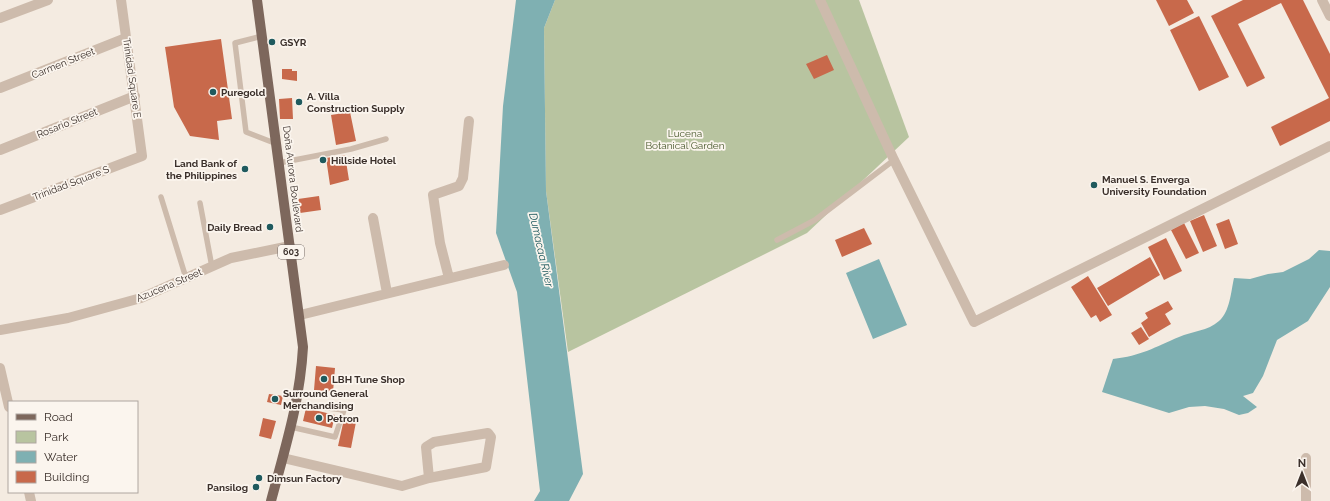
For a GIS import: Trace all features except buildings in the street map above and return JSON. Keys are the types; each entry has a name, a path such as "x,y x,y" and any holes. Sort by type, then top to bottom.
{"main road":[{"name":"Doña Aurora Boulevard","path":"257,0 300,315 303,347 301,381 291,427 271,501"}],"street":[{"path":"0,18 48,0"},
{"name":"Trinidad Square E","path":"121,0 142,156"},
{"path":"820,0 894,160 974,322 1330,146"},
{"path":"1322,0 1330,16"},
{"name":"Carmen Street","path":"0,88 126,38"},
{"name":"Rosario Street","path":"0,150 135,96"},
{"path":"449,278 440,243 433,195 459,186 463,178 469,121"},
{"name":"Trinidad Square S","path":"0,210 142,156"},
{"path":"372,218 387,294"},
{"name":"Azucena Street","path":"0,330 68,318 141,298 231,258 290,246"},
{"path":"300,315 504,265"},
{"path":"0,368 8,402"},
{"path":"283,458 402,486 429,478 486,467 491,437 488,433 434,442 426,447 429,478"},
{"path":"1306,458 1306,501"}],"lane":[{"path":"262,36 235,43 246,132 277,144"},
{"path":"279,163 351,149 386,139"},
{"path":"777,240 815,220 894,160"},
{"path":"161,197 186,278"},
{"path":"200,202 212,267"},
{"path":"291,427 336,437 344,410 296,404"}],"green space":[{"name":"Lucena Botanical Garden","path":"555,0 859,0 909,137 807,233 568,352 546,191 544,28"}],"water":[{"name":"Dumacaa River","path":"516,0 555,0 544,28 546,191 583,474 569,501 534,501 540,491 517,292 496,233 503,106"},
{"path":"1319,250 1330,251 1330,287 1308,321 1277,340 1263,376 1253,393 1243,396 1257,407 1248,413 1239,415 1224,409 1205,406 1189,407 1169,413 1102,392 1113,359 1132,356 1148,351 1184,335 1210,327 1219,321 1223,317 1228,307 1234,278 1250,279 1283,272 1309,259"},
{"path":"879,259 907,325 873,339 846,273"}],"place":[{"name":"GSYR","path":"272,42"},
{"name":"Puregold","path":"213,92"},
{"name":"A. Villa Construction Supply","path":"299,102"},
{"name":"Hillside Hotel","path":"323,160"},
{"name":"Land Bank of the Philippines","path":"245,169"},
{"name":"Manuel S. Enverga University Foundation","path":"1094,185"},
{"name":"Daily Bread","path":"270,227"},
{"name":"LBH Tune Shop","path":"324,379"},
{"name":"Surround General Merchandising","path":"275,399"},
{"name":"Petron","path":"319,418"},
{"name":"Dimsun Factory","path":"259,478"},
{"name":"Pansilog","path":"256,487"}]}
